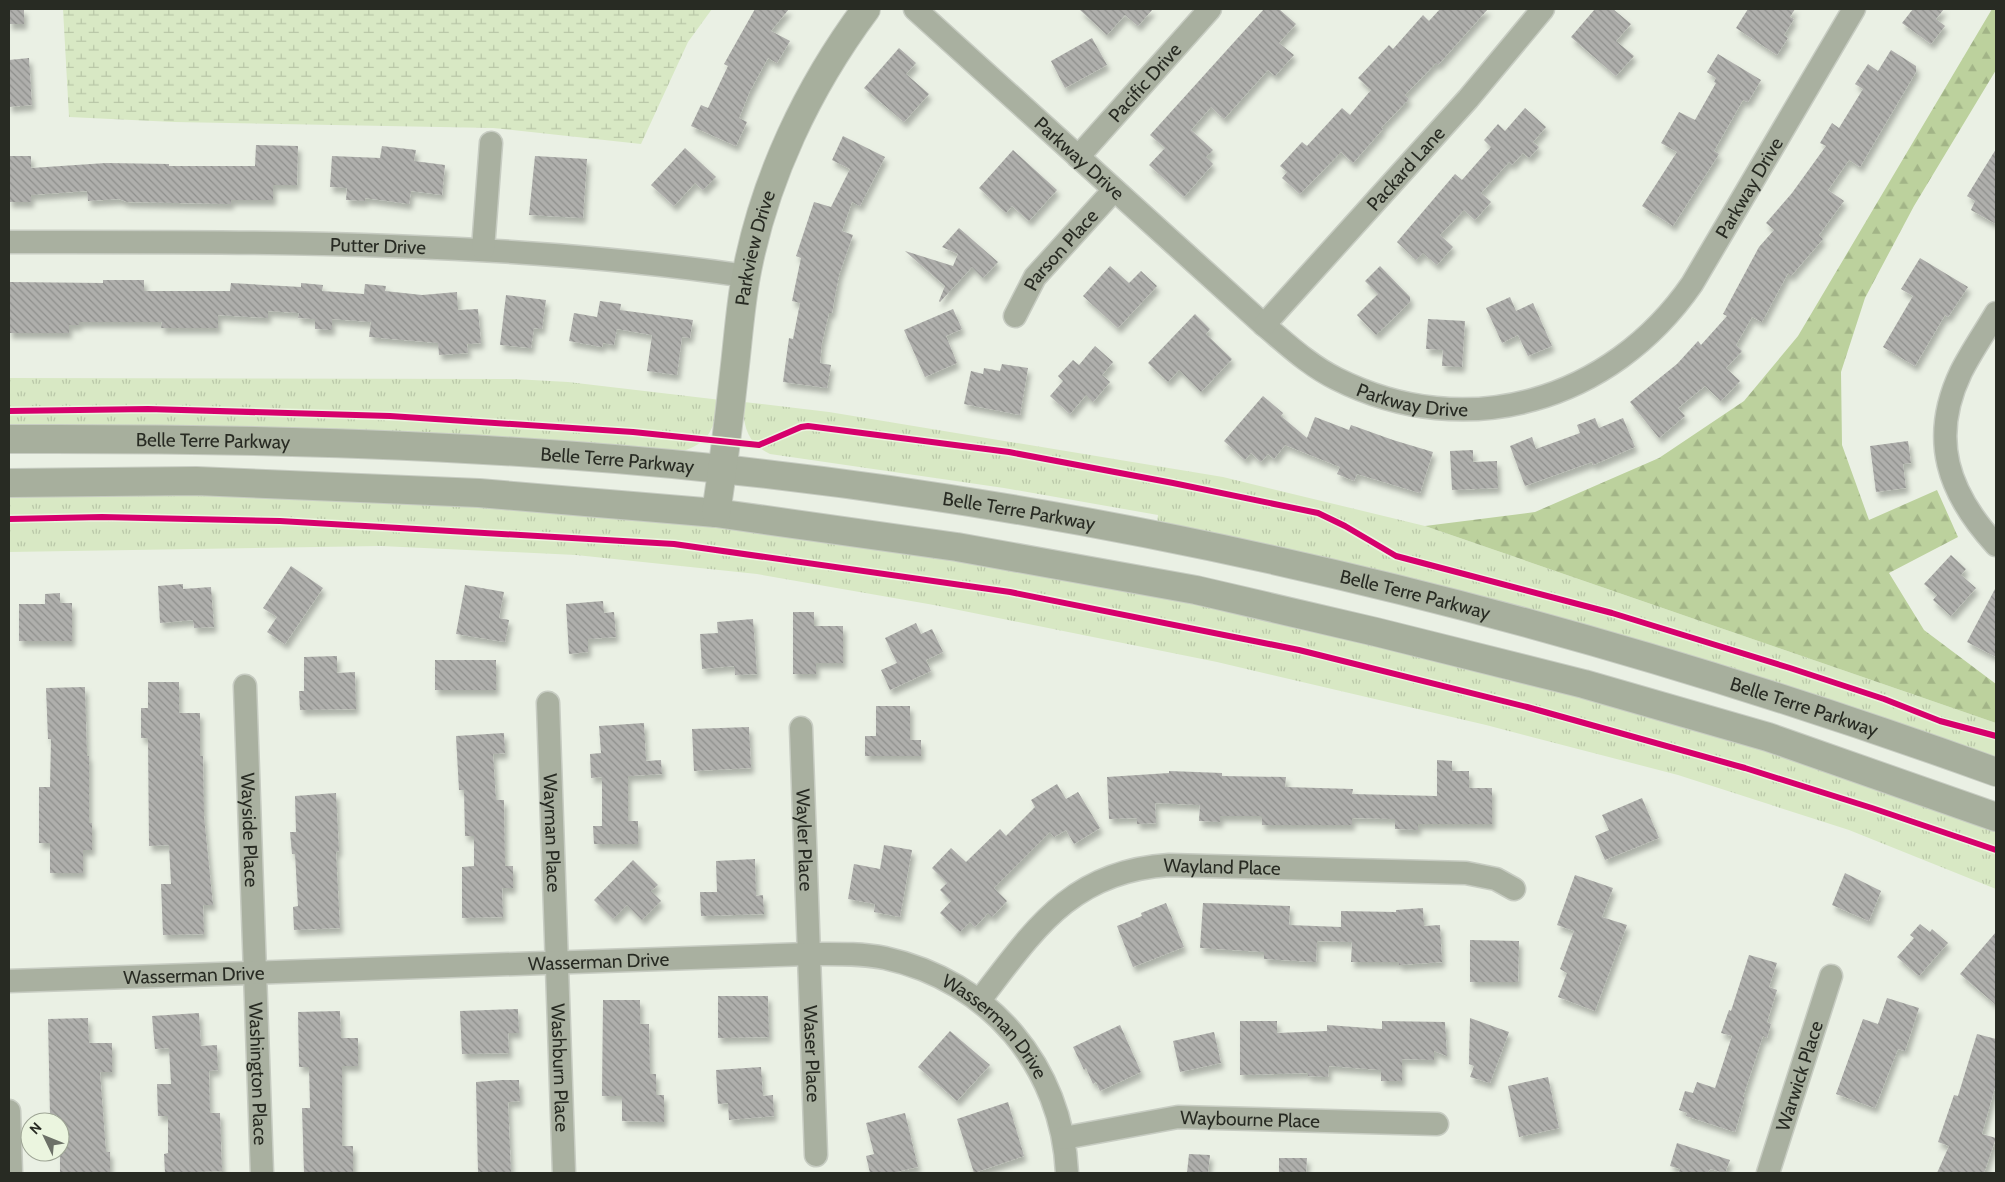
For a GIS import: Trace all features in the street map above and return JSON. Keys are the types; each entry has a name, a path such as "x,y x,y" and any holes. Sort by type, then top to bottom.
{"main road":[{"name":"Parkview Drive","path":"716,513 746,276 765,205 789,140 823,73 866,9"},
{"name":"Belle Terre Parkway","path":"9,438 260,439 433,446 722,469 836,483 1012,509 1198,543 1308,567 1491,612 1685,667 1853,721 1996,772"},
{"path":"9,483 196,481 499,495 716,513 958,548 1196,590 1376,632 1584,684 1768,737 1996,817"}],"street":[{"name":"Parkway Drive","path":"915,9 1264,325 1302,357 1338,380 1372,394 1412,405 1470,409 1511,405 1548,396 1581,382 1616,361 1660,325 1682,297 1854,9"},
{"name":"Pacific Drive","path":"1078,157 1210,9"},
{"name":"Packard Lane","path":"1264,325 1468,99 1543,9"},
{"path":"483,249 492,143"},
{"name":"Parson Place","path":"1015,316 1036,277 1114,190"},
{"name":"Putter Drive","path":"9,242 167,242 483,249 689,267 746,276"},
{"path":"1996,313 1962,372 1950,404 1945,441 1948,471 1959,496 1980,527 1996,545"},
{"name":"Wayside Place","path":"245,686 255,973"},
{"name":"Wayman Place","path":"548,703 556,963"},
{"name":"Wayler Place","path":"801,728 809,954"},
{"name":"Wayland Place","path":"980,1000 1031,934 1064,902 1103,880 1143,867 1169,865 1466,873 1496,879 1514,889"},
{"name":"Wasserman Drive","path":"9,981 809,954 862,955 899,962 942,978 980,1000 1012,1031 1035,1065 1054,1104 1064,1138 1067,1173"},
{"name":"Waser Place","path":"809,954 816,1155"},
{"name":"Washburn Place","path":"556,963 564,1173"},
{"name":"Washington Place","path":"255,973 262,1173"},
{"name":"Warwick Place","path":"1768,1173 1831,976"},
{"path":"9,1111 11,1173"},
{"name":"Waybourne Place","path":"1064,1138 1140,1122 1178,1117 1437,1124"}],"green space":[{"path":"63,9 712,9 688,42 641,144 493,128 174,122 69,117"},
{"path":"1992,9 1996,9 1996,70 1914,206 1865,298 1841,372 1842,445 1869,520 1937,490 1958,537 1889,573 1924,630 1996,684 1996,723 1425,526 1535,512 1659,458 1744,401 1798,336"},
{"path":"9,378 514,379 568,382 721,400 716,419 709,433 698,444 680,452 9,430"},
{"path":"744,402 829,412 1223,477 1425,526 1996,723 1996,762 1157,524 1158,515 1004,488 770,454 756,445 748,433 744,419"},
{"path":"9,495 205,495 460,504 737,528 928,554 1188,601 1507,674 1838,772 1996,828 1996,889 1849,830 1678,775 1486,725 1217,662 934,605 757,574 576,555 381,546 9,552"}],"building":[{"path":"9,9 24,9 24,24 9,24"},
{"path":"755,9 789,9 771,31 790,41 777,63 768,58 750,91 739,118 747,122 736,146 691,126 701,105 708,108 728,66 724,64"},
{"path":"1079,9 1153,9 1138,26 1125,15 1107,35"},
{"path":"1264,9 1279,9 1296,24 1279,43 1294,55 1275,76 1268,70 1224,119 1211,107 1191,130 1213,150 1206,157 1213,164 1184,197 1149,165 1165,148 1150,135"},
{"path":"1440,9 1488,9 1438,65 1436,63 1405,95 1409,99 1381,128 1383,129 1353,163 1341,152 1300,194 1282,178 1287,172 1280,166 1302,142 1307,146 1342,108 1350,115 1371,90 1358,78 1389,45 1393,49 1423,15 1429,21"},
{"path":"1595,9 1613,9 1631,24 1616,41 1634,56 1616,76 1571,37"},
{"path":"1748,9 1795,9 1790,17 1794,19 1784,35 1788,38 1777,55 1736,28"},
{"path":"1913,9 1944,9 1936,19 1945,26 1931,44 1902,23"},
{"path":"1092,38 1107,65 1065,88 1051,61"},
{"path":"899,48 916,63 906,74 929,94 904,122 864,88"},
{"path":"1891,50 1916,66 1916,72 1860,167 1849,160 1828,190 1844,201 1819,235 1823,239 1791,276 1788,273 1762,322 1752,317 1736,345 1742,351 1726,368 1740,381 1721,401 1705,386 1678,408 1685,416 1659,438 1630,402 1677,364 1698,341 1701,345 1727,316 1723,314 1759,247 1774,230 1766,223 1792,193 1826,146 1820,143 1832,123 1839,128 1863,89 1855,84 1868,64 1878,71"},
{"path":"1718,54 1761,80 1748,102 1743,100 1714,151 1719,154 1673,226 1642,206 1677,152 1661,143 1679,112 1695,120 1716,83 1714,82 1716,78 1707,72"},
{"path":"29,58 32,105 9,107 9,60"},
{"path":"1525,108 1546,127 1533,142 1539,147 1529,158 1523,153 1512,165 1509,162 1481,193 1491,202 1475,220 1464,210 1440,235 1453,247 1437,265 1423,253 1416,260 1397,242 1455,174 1462,180 1491,147 1484,140 1498,124 1505,131"},
{"path":"843,136 885,157 860,206 852,202 842,231 853,235 839,275 832,313 829,313 822,343 820,363 831,365 827,388 783,382 789,338 793,339 800,303 792,301 801,258 796,256 814,202 831,207 850,169 832,160"},
{"path":"256,145 298,146 297,185 273,185 273,200 231,200 231,204 127,202 119,199 88,201 87,191 31,195 31,202 9,202 9,156 31,156 31,168 106,163 169,164 169,166 255,166"},
{"path":"382,146 416,150 414,161 445,165 442,195 411,191 409,204 365,198 365,201 346,200 347,188 330,187 332,156 380,158"},
{"path":"685,148 716,177 703,190 695,183 674,206 651,185"},
{"path":"1996,149 1996,224 1971,210 1975,201 1967,196"},
{"path":"1013,150 1057,190 1029,221 1012,206 1006,213 979,188"},
{"path":"535,156 587,159 583,218 529,215"},
{"path":"959,228 998,262 983,278 972,267 940,302 945,286 905,251 953,266 958,254 942,247"},
{"path":"1920,258 1968,287 1948,317 1945,315 1915,366 1883,347 1913,296 1901,289"},
{"path":"1110,266 1129,283 1141,271 1157,286 1118,328 1083,296"},
{"path":"1380,266 1410,297 1410,302 1376,335 1357,315 1378,294 1365,281"},
{"path":"103,280 144,280 144,291 230,291 231,283 301,287 301,283 323,285 322,291 364,294 365,284 386,286 385,291 422,295 457,292 458,310 478,309 481,343 467,344 468,353 439,355 438,343 369,337 371,322 332,319 332,330 315,329 315,319 298,318 299,313 268,311 268,318 218,315 218,328 161,328 162,322 79,322 79,325 69,325 69,333 9,333 9,282 103,283"},
{"path":"506,295 546,300 542,329 534,328 531,348 500,345"},
{"path":"1510,297 1516,311 1533,303 1552,346 1528,356 1518,335 1502,343 1486,308"},
{"path":"600,301 621,304 620,310 693,320 690,338 682,337 677,375 647,371 652,335 617,329 614,345 603,343 602,347 569,341 574,313 597,317"},
{"path":"953,309 962,329 946,336 957,363 925,377 904,330"},
{"path":"1195,314 1210,329 1206,334 1232,359 1201,392 1179,370 1168,382 1148,363"},
{"path":"1428,319 1465,321 1462,367 1442,366 1443,350 1426,349"},
{"path":"1095,346 1113,362 1102,375 1110,382 1093,402 1086,395 1070,414 1050,396 1063,381 1058,376 1073,360 1079,365"},
{"path":"1002,364 1028,368 1020,415 964,404 971,371 983,374 984,368 1000,371"},
{"path":"1263,396 1283,413 1281,416 1307,438 1315,417 1349,430 1351,425 1433,452 1420,493 1357,474 1354,481 1337,474 1340,467 1285,445 1274,459 1268,454 1261,462 1251,453 1245,460 1224,441"},
{"path":"1595,418 1599,428 1623,418 1635,447 1593,465 1592,462 1525,486 1510,446 1532,437 1536,449 1580,433 1577,425"},
{"path":"1908,441 1911,463 1903,464 1906,488 1876,492 1870,446"},
{"path":"1473,450 1473,462 1497,461 1498,488 1452,490 1450,451"},
{"path":"1951,555 1966,569 1961,575 1976,588 1951,616 1933,600 1937,595 1924,584"},
{"path":"291,566 323,588 285,644 267,632 277,617 263,608"},
{"path":"183,584 183,589 211,587 214,627 194,628 193,620 160,623 158,586"},
{"path":"465,585 504,592 499,618 509,620 505,642 456,634"},
{"path":"1996,587 1996,657 1967,642"},
{"path":"60,593 60,603 72,603 72,641 19,641 19,604 45,604 45,594"},
{"path":"603,601 604,613 614,612 616,637 588,639 588,652 569,654 566,604"},
{"path":"793,612 814,612 814,626 843,626 843,663 816,663 816,674 793,674"},
{"path":"753,619 757,674 735,675 734,666 702,669 700,634 718,633 717,622"},
{"path":"916,623 921,634 932,629 943,652 926,660 931,671 890,690 881,670 897,663 885,638"},
{"path":"337,656 337,673 355,672 356,709 300,710 299,691 304,691 304,657"},
{"path":"435,660 496,660 496,690 435,690"},
{"path":"148,682 179,682 179,713 200,713 200,756 203,756 204,816 213,905 203,905 204,934 163,935 161,884 171,884 169,845 149,846 148,738 141,738 141,708 148,708"},
{"path":"85,687 87,756 89,756 89,823 92,823 92,850 83,850 83,873 50,873 50,843 39,843 39,787 50,787 51,739 48,739 46,688"},
{"path":"876,706 910,706 910,740 921,740 921,756 865,756 865,736 876,736"},
{"path":"644,723 646,761 661,760 662,774 628,776 628,821 638,821 638,844 594,844 593,826 602,826 602,777 591,778 590,754 601,753 599,726"},
{"path":"749,727 751,768 694,771 692,729"},
{"path":"504,733 505,753 493,754 496,800 504,800 505,866 513,866 513,888 502,888 503,917 462,918 462,867 474,866 474,836 465,836 464,790 459,790 456,736"},
{"path":"1437,760 1452,761 1452,771 1469,771 1469,788 1492,788 1492,824 1418,824 1418,830 1395,829 1395,819 1352,818 1352,825 1262,825 1262,816 1220,816 1220,822 1199,821 1200,805 1155,803 1156,823 1137,824 1137,818 1109,819 1107,777 1169,773 1169,771 1222,773 1222,776 1286,777 1285,787 1353,789 1352,794 1437,796"},
{"path":"1057,784 1066,799 1078,792 1100,828 1074,844 1066,830 1054,837 1050,832 994,888 1007,901 992,917 988,913 975,927 970,922 960,932 940,913 951,901 940,890 947,883 932,868 951,848 966,862 1000,829 1006,836 1035,807 1031,800"},
{"path":"336,793 339,851 336,852 340,928 294,930 293,907 298,906 295,854 292,854 290,832 296,832 295,796"},
{"path":"1642,798 1659,838 1605,860 1595,836 1609,830 1602,815"},
{"path":"884,845 912,850 900,917 874,912 875,904 848,899 854,864 880,869"},
{"path":"755,859 756,896 763,895 764,914 701,916 700,892 717,892 716,861"},
{"path":"633,860 658,885 651,891 661,901 642,920 627,905 613,919 594,900"},
{"path":"1845,873 1881,891 1869,921 1832,905"},
{"path":"1575,875 1613,888 1602,917 1627,925 1595,1011 1558,997 1567,973 1560,969 1574,931 1557,925"},
{"path":"1166,903 1184,947 1133,967 1117,926 1142,916 1141,913"},
{"path":"1203,903 1290,906 1289,925 1341,927 1341,911 1396,912 1396,910 1423,908 1424,926 1440,925 1442,962 1399,965 1399,962 1351,962 1352,942 1317,941 1316,962 1264,959 1264,952 1200,948"},
{"path":"1920,924 1930,932 1932,929 1948,943 1919,976 1897,957 1914,938 1910,935"},
{"path":"1996,932 1996,1005 1960,974"},
{"path":"1470,940 1519,941 1518,982 1470,982"},
{"path":"1749,955 1777,963 1769,987 1777,990 1767,1022 1771,1024 1767,1038 1763,1036 1743,1097 1745,1097 1735,1132 1686,1116 1687,1113 1679,1110 1685,1091 1693,1093 1697,1082 1715,1088 1732,1036 1721,1033 1729,1010 1731,1011"},
{"path":"718,996 768,996 769,1037 718,1038"},
{"path":"1887,998 1919,1008 1905,1051 1898,1049 1875,1108 1836,1094 1863,1019 1878,1024"},
{"path":"603,1000 640,1000 640,1024 649,1024 650,1074 656,1074 656,1095 664,1095 664,1122 622,1121 622,1096 602,1096"},
{"path":"518,1009 519,1033 508,1033 509,1053 462,1054 460,1011"},
{"path":"340,1011 341,1038 358,1038 358,1066 342,1066 342,1146 353,1146 353,1173 304,1173 302,1108 310,1108 309,1067 299,1067 298,1012"},
{"path":"199,1013 201,1046 217,1045 218,1070 209,1071 210,1113 220,1113 222,1171 165,1173 164,1154 168,1153 168,1116 158,1116 157,1084 171,1084 169,1048 155,1049 152,1016"},
{"path":"88,1018 89,1043 112,1043 112,1072 100,1072 106,1152 110,1152 110,1173 60,1173 60,1162 70,1162 70,1112 50,1112 48,1019"},
{"path":"1470,1018 1509,1032 1490,1083 1470,1077 1474,1066 1469,1064"},
{"path":"1240,1021 1277,1021 1277,1033 1327,1031 1327,1025 1382,1029 1382,1021 1445,1022 1447,1056 1434,1051 1434,1060 1402,1059 1402,1081 1381,1081 1381,1070 1329,1066 1328,1077 1308,1076 1308,1073 1240,1075"},
{"path":"1120,1025 1141,1072 1100,1091 1096,1082 1093,1084 1086,1068 1084,1070 1073,1047"},
{"path":"950,1031 990,1065 957,1101 918,1067"},
{"path":"1214,1032 1221,1063 1180,1072 1173,1041"},
{"path":"1977,1034 1996,1039 1996,1084 1982,1134 1996,1138 1984,1173 1937,1173 1949,1146 1938,1142 1954,1095 1958,1096"},
{"path":"761,1067 763,1096 773,1095 774,1116 729,1120 728,1103 718,1104 716,1070"},
{"path":"1548,1077 1559,1128 1519,1137 1508,1086"},
{"path":"519,1080 520,1101 508,1102 511,1173 478,1173 476,1082"},
{"path":"1008,1102 1024,1156 974,1173 957,1119"},
{"path":"905,1113 918,1167 892,1173 870,1173 866,1156 874,1154 866,1123"},
{"path":"1677,1143 1730,1160 1725,1173 1710,1169 1708,1173 1678,1173 1680,1169 1670,1166"},
{"path":"1189,1154 1210,1155 1208,1173 1187,1173"},
{"path":"1279,1158 1307,1158 1306,1173 1279,1173"}],"cycle path":[{"path":"9,411 148,409 390,416 633,432 759,445 801,427 808,426 1009,452 1318,513 1345,526 1396,556 1612,613 1790,668 1884,699 1940,721 1996,736"},
{"path":"9,519 102,517 280,521 674,544 1010,592 1299,650 1527,707 1745,768 1996,850"}]}
